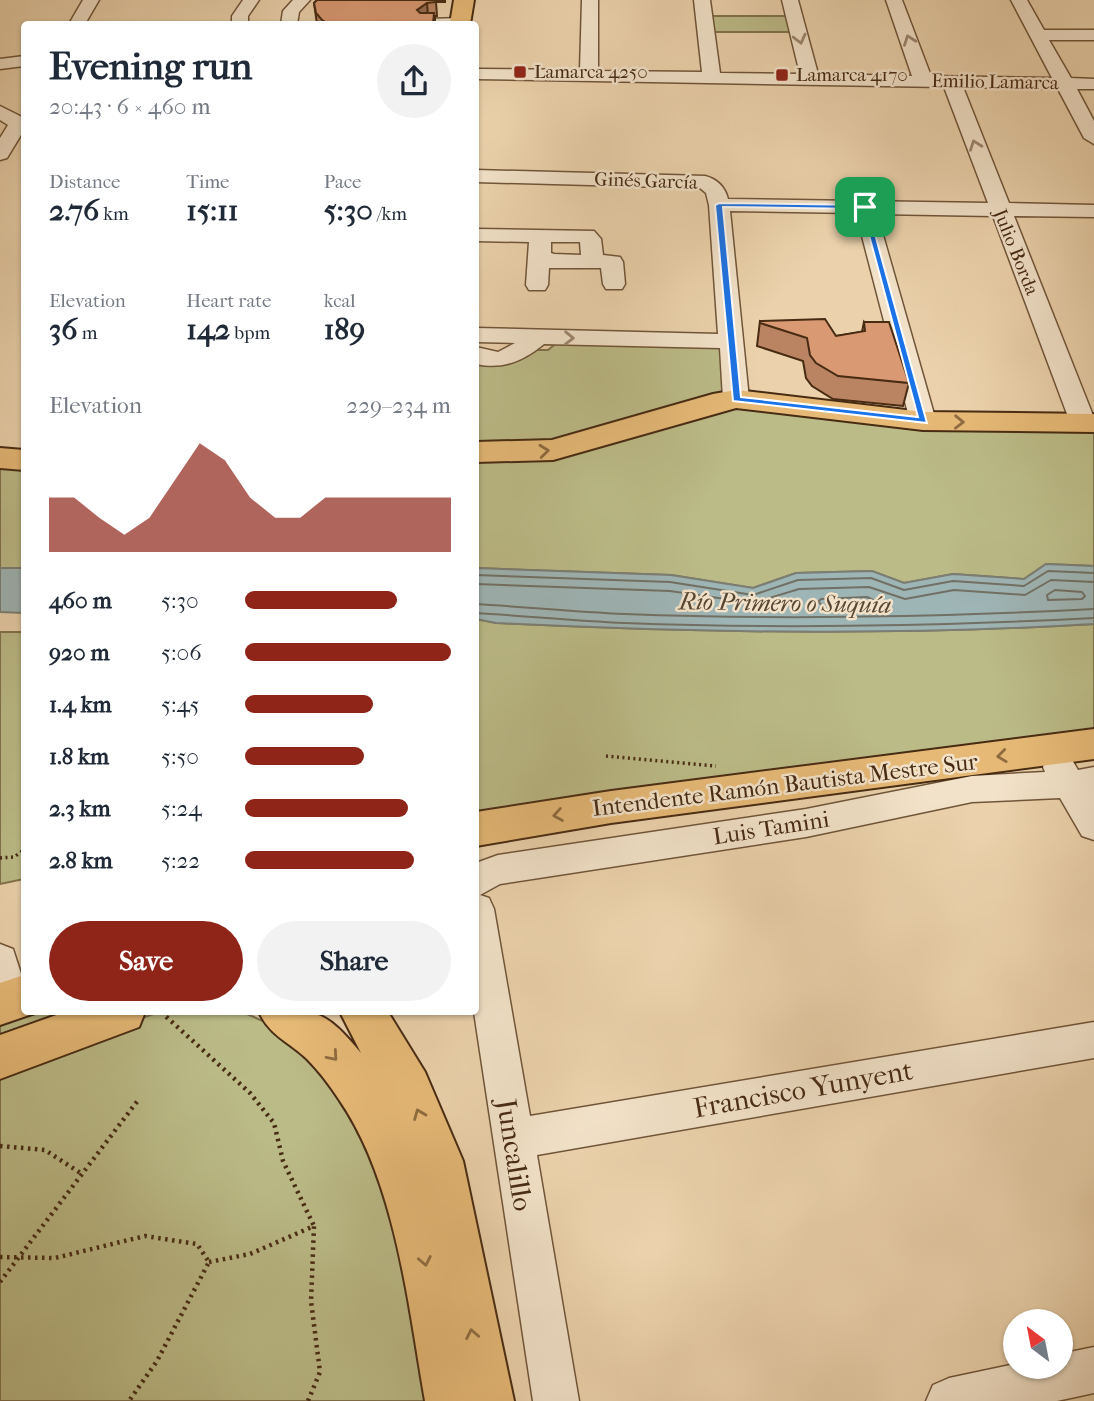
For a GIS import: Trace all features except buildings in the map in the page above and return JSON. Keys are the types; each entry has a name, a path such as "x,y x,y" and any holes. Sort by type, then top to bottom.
{"main road":[{"path":"460,21 464,0"},
{"path":"479,452 553,450 724,400 736,399 923,421 1088,423"},
{"path":"0,458 21,460"},
{"name":"Intendente Ramón Bautista Mestre Sur","path":"479,829 611,807 1070,771 1094,744"},
{"path":"0,1058 114,1015"},
{"path":"288,1015 299,1021 332,1053 361,1090 390,1142 419,1228 453,1401"},
{"path":"365,1015 408,1088 438,1161 486,1401"}],"street":[{"path":"79,21 91,0"},
{"path":"240,21 240,16 251,0"},
{"path":"289,21 291,11 302,0"},
{"path":"589,76 590,0"},
{"path":"702,0 712,78"},
{"path":"790,0 810,79"},
{"path":"894,0 923,80"},
{"path":"1019,0 1094,138"},
{"path":"1038,35 1094,35"},
{"path":"0,64 21,61"},
{"name":"Emilio Lamarca","path":"479,74 1094,84"},
{"name":"Julio Borda","path":"951,81 998,209 1088,423"},
{"path":"0,112 19,123 5,138 0,154"},
{"name":"Ginés García","path":"479,176 705,182 714,187 719,205 1094,211"},
{"path":"719,205 736,399"},
{"path":"865,207 923,421"},
{"path":"479,236 540,246 549,261 612,262 614,284"},
{"path":"537,285 540,246"},
{"path":"479,335 730,341"},
{"path":"479,355 488,359 505,359 524,350 538,337"},
{"path":"1070,771 1094,826"},
{"name":"Luis Tamini","path":"479,879 498,870 806,823 923,797 1005,786 1070,771"},
{"name":"Juncalillo","path":"479,928 556,1401"},
{"name":"Francisco Yunyent","path":"512,1139 1094,1040"},
{"path":"948,1401 1094,1370"}],"path":[{"path":"0,858 14,857 21,852"},
{"path":"164,1015 250,1093 274,1123 283,1161 314,1226 311,1300 320,1372 308,1401"},
{"path":"0,1282 139,1099"},
{"path":"0,1146 45,1150 82,1174"},
{"path":"209,1262 225,1262 250,1254 314,1226"},
{"path":"0,1257 55,1258 145,1236 197,1244 209,1262"},
{"path":"130,1401 157,1361 209,1262"}],"green space":[{"path":"711,16 789,16 793,32 714,32"},
{"path":"559,341 723,346 728,389 541,444 479,443 479,358 529,350 548,350"},
{"path":"724,400 923,421 1094,423 1094,566 1046,564 1024,579 953,574 904,583 872,571 796,573 753,588 671,575 479,568 479,452 537,452"},
{"path":"0,458 21,460 21,568 0,568"},
{"path":"479,620 496,623 571,626 795,632 1094,624 1094,744 479,829"},
{"path":"0,632 21,632 21,880 0,884"},
{"path":"21,1008 21,1015 91,1015 0,1045 0,1015"},
{"path":"151,1015 249,1015 272,1025 339,1090 365,1144 390,1211 430,1401 0,1401 0,1069"}],"water":[{"name":"Río Primero o Suquía","path":"1046,564 1094,566 1094,624 795,632 571,626 496,623 479,620 479,568 671,575 753,588 796,573 872,571 904,583 953,574 1024,579"},
{"path":"0,568 21,568 21,613 0,612"}],"place":[{"name":"Lamarca 4250","path":"520,72"},
{"name":"Lamarca 4170","path":"782,75"}],"route":[{"path":"719,205 865,207 923,421 736,399 719,205"}]}
